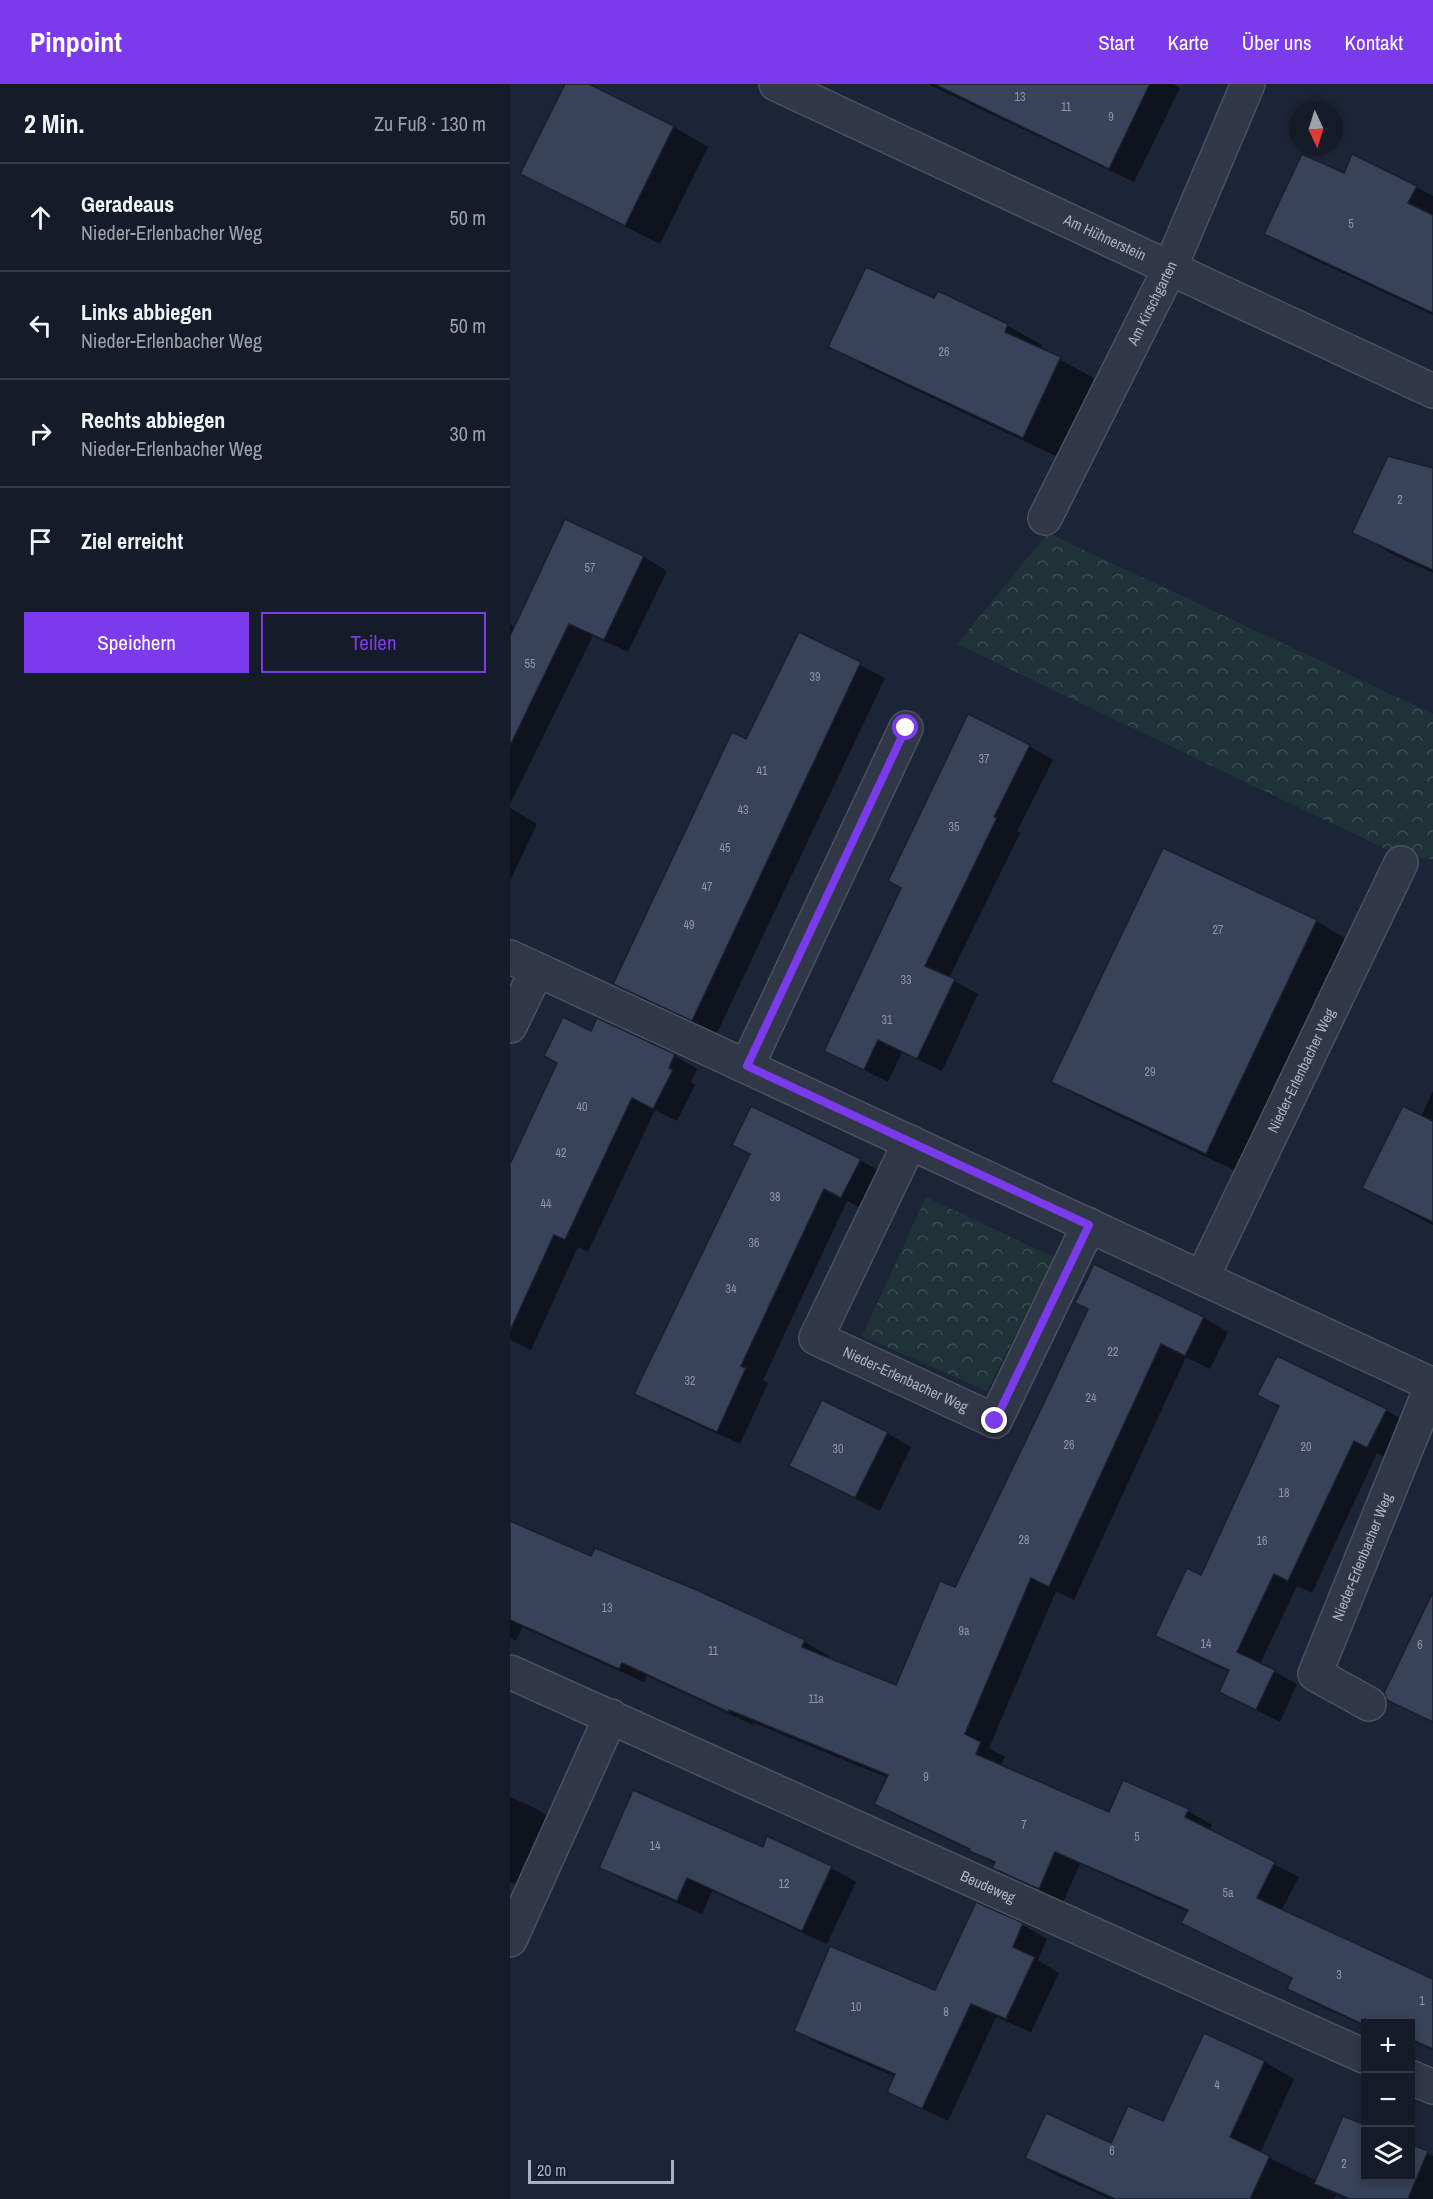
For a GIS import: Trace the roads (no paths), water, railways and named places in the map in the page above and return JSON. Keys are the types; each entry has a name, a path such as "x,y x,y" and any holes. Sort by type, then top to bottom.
{"street":[{"name":"Am Hühnerstein","path":"776,84 1433,391"},
{"name":"Am Kirschgarten","path":"1046,518 1170,268 1248,84"},
{"path":"747,1066 906,728"},
{"name":"Nieder-Erlenbacher Weg","path":"1202,1278 1401,863"},
{"name":"Nieder-Erlenbacher Weg","path":"510,1026 524,963 1433,1385 1315,1674 1369,1704"},
{"name":"Nieder-Erlenbacher Weg","path":"910,1142 816,1338 995,1421 1089,1225"},
{"name":"Beudeweg","path":"510,1672 1361,2054"},
{"path":"510,1940 611,1716"},
{"path":"1415,2079 1433,2087"}]}
